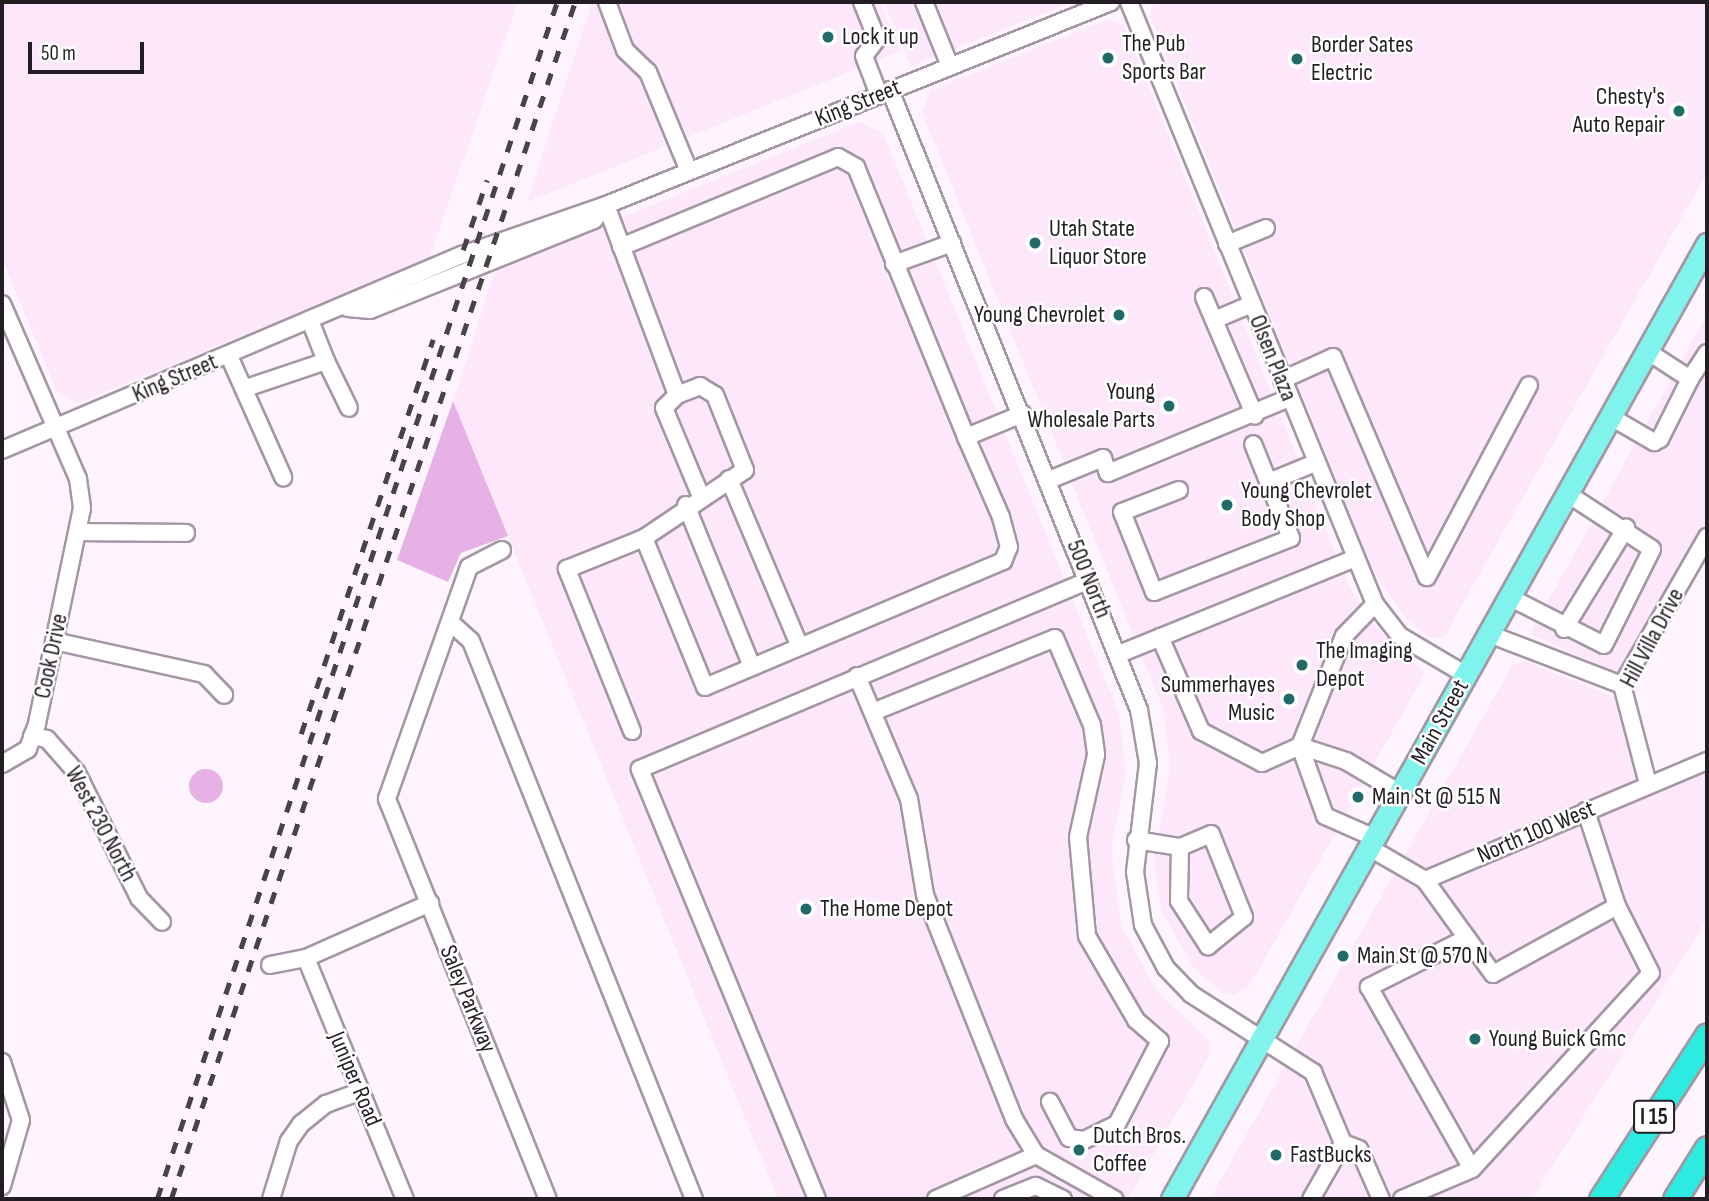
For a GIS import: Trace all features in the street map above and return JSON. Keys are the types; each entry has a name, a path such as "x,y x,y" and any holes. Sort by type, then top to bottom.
{"highway":[{"name":"I 15","path":"1601,1199 1707,1035"},
{"name":"I 15","path":"1675,1199 1707,1148"}],"main road":[{"name":"Main Street","path":"1172,1199 1707,244"}],"street":[{"path":"607,2 625,50 648,72 689,171"},
{"name":"500 North","path":"862,2 877,39 864,56 884,93 952,243 1119,654 1147,750 1136,840 1138,907 1160,959 1208,1008 1262,1038 1312,1072 1343,1143"},
{"path":"924,2 950,66"},
{"name":"King Street","path":"2,450 348,308 462,255 606,205 1111,2"},
{"name":"Olsen Plaza","path":"1129,2 1353,559 1375,604 1400,636 1466,675"},
{"path":"621,247 838,157 856,167 1006,537 1003,561 705,687 644,538"},
{"path":"606,205 677,395"},
{"path":"1227,244 1266,228"},
{"path":"894,264 952,243"},
{"path":"1204,297 1255,415"},
{"name":"Cook Drive","path":"2,304 78,479 78,532 32,736 28,750 2,764"},
{"path":"1214,320 1252,304"},
{"path":"311,323 349,408"},
{"path":"1647,351 1690,379"},
{"path":"1611,417 1657,441 1707,353"},
{"path":"229,356 246,388 283,477"},
{"path":"1282,380 1333,357 1427,577 1529,385"},
{"path":"246,388 326,361"},
{"path":"632,731 567,569 644,538 700,494 745,470 715,395 700,386 677,395 664,408 700,494"},
{"path":"1048,480 1102,458 1108,473 1255,415 1289,398"},
{"path":"966,437 1022,414"},
{"path":"1180,490 1122,512 1154,592 1291,538 1253,444"},
{"path":"1269,482 1315,463"},
{"path":"729,479 800,647"},
{"path":"1509,597 1564,629 1604,645 1653,557 1649,543 1568,494"},
{"path":"686,505 752,667"},
{"path":"1564,629 1626,528"},
{"path":"78,532 186,533"},
{"name":"Hill Villa Drive","path":"1648,784 1622,685 1707,537"},
{"path":"502,550 469,567 450,622 471,640 694,1199"},
{"path":"1119,654 1353,559"},
{"path":"817,1199 640,769 1089,580"},
{"path":"1375,604 1344,636 1300,746 1325,817 1373,843 1425,880 1493,974 1617,906"},
{"name":"Saley Parkway","path":"450,622 387,799 548,1199"},
{"path":"1489,634 1622,685"},
{"path":"1160,637 1200,731 1262,763 1300,746 1346,761 1400,793"},
{"path":"873,712 1055,638 1092,725 1096,755 1078,837 1087,936 1136,1020 1160,1041 1117,1124 1084,1140 1069,1138 1050,1102"},
{"path":"54,641 204,674 224,695"},
{"path":"857,677 909,799 925,895 1014,1119 1036,1155 1114,1199"},
{"name":"West 230 North","path":"32,736 47,739 77,773 139,898 162,922"},
{"name":"North 100 West","path":"1425,880 1707,761"},
{"path":"1402,1199 1472,1169 1651,973 1617,906 1586,811"},
{"path":"1136,840 1180,847 1210,834 1244,917 1208,946 1179,901 1180,847"},
{"path":"270,965 306,958 430,903"},
{"path":"1467,938 1369,987 1472,1169"},
{"name":"Juniper Road","path":"306,958 405,1199"},
{"path":"2,1062 21,1120 2,1186"},
{"path":"271,1199 289,1141 301,1124 327,1104 361,1091"},
{"path":"1311,1199 1343,1143 1359,1149 1381,1199"},
{"path":"936,1199 1036,1155"},
{"path":"1003,1199 1036,1186 1063,1199"}],"shaded area":[{"path":"2,2 518,2 429,259 78,403 57,392 2,258"},
{"path":"592,2 880,2 901,51 527,202"},
{"path":"884,2 1072,2 911,66"},
{"path":"1154,2 1707,2 1707,173 1443,638 1430,637 1406,618 1373,571 1150,15"},
{"path":"1109,19 1124,25 1349,587 1376,627 1425,673 1250,985 1235,995 1223,993 1194,968 1162,912 1154,862 1170,765 1163,708 922,112 931,90"},
{"path":"859,122 883,133 1119,714 1126,775 1111,848 1121,926 1156,990 1210,1041 1209,1056 1128,1199 778,1199 453,401 496,268"},
{"path":"1707,314 1707,522 1619,673 1530,634"},
{"path":"453,401 508,536 461,553 448,582 397,560"},
{"path":"1524,661 1617,698 1634,765 1671,780 1707,765 1707,919 1532,1199 1210,1199 1512,666"},
{"path":"206,769 218,774 223,786 218,798 206,803 194,798 189,786 194,774"}],"railway":[{"path":"157,1199 557,2"},
{"path":"171,1199 575,2"},
{"path":"463,250 487,180"},
{"path":"301,734 433,339"}],"place":[{"name":"Lock it up","path":"828,37"},
{"name":"The Pub Sports Bar","path":"1108,58"},
{"name":"Border Sates Electric","path":"1297,59"},
{"name":"Chesty's Auto Repair","path":"1679,111"},
{"name":"Utah State Liquor Store","path":"1035,243"},
{"name":"Young Chevrolet","path":"1119,315"},
{"name":"Young Wholesale Parts","path":"1169,406"},
{"name":"Young Chevrolet Body Shop","path":"1227,505"},
{"name":"The Imaging Depot","path":"1302,665"},
{"name":"Summerhayes Music","path":"1289,699"},
{"name":"Main St @ 515 N","path":"1358,797"},
{"name":"The Home Depot","path":"806,909"},
{"name":"Main St @ 570 N","path":"1343,956"},
{"name":"Young Buick Gmc","path":"1475,1039"},
{"name":"Dutch Bros. Coffee","path":"1079,1150"},
{"name":"FastBucks","path":"1276,1155"}]}
